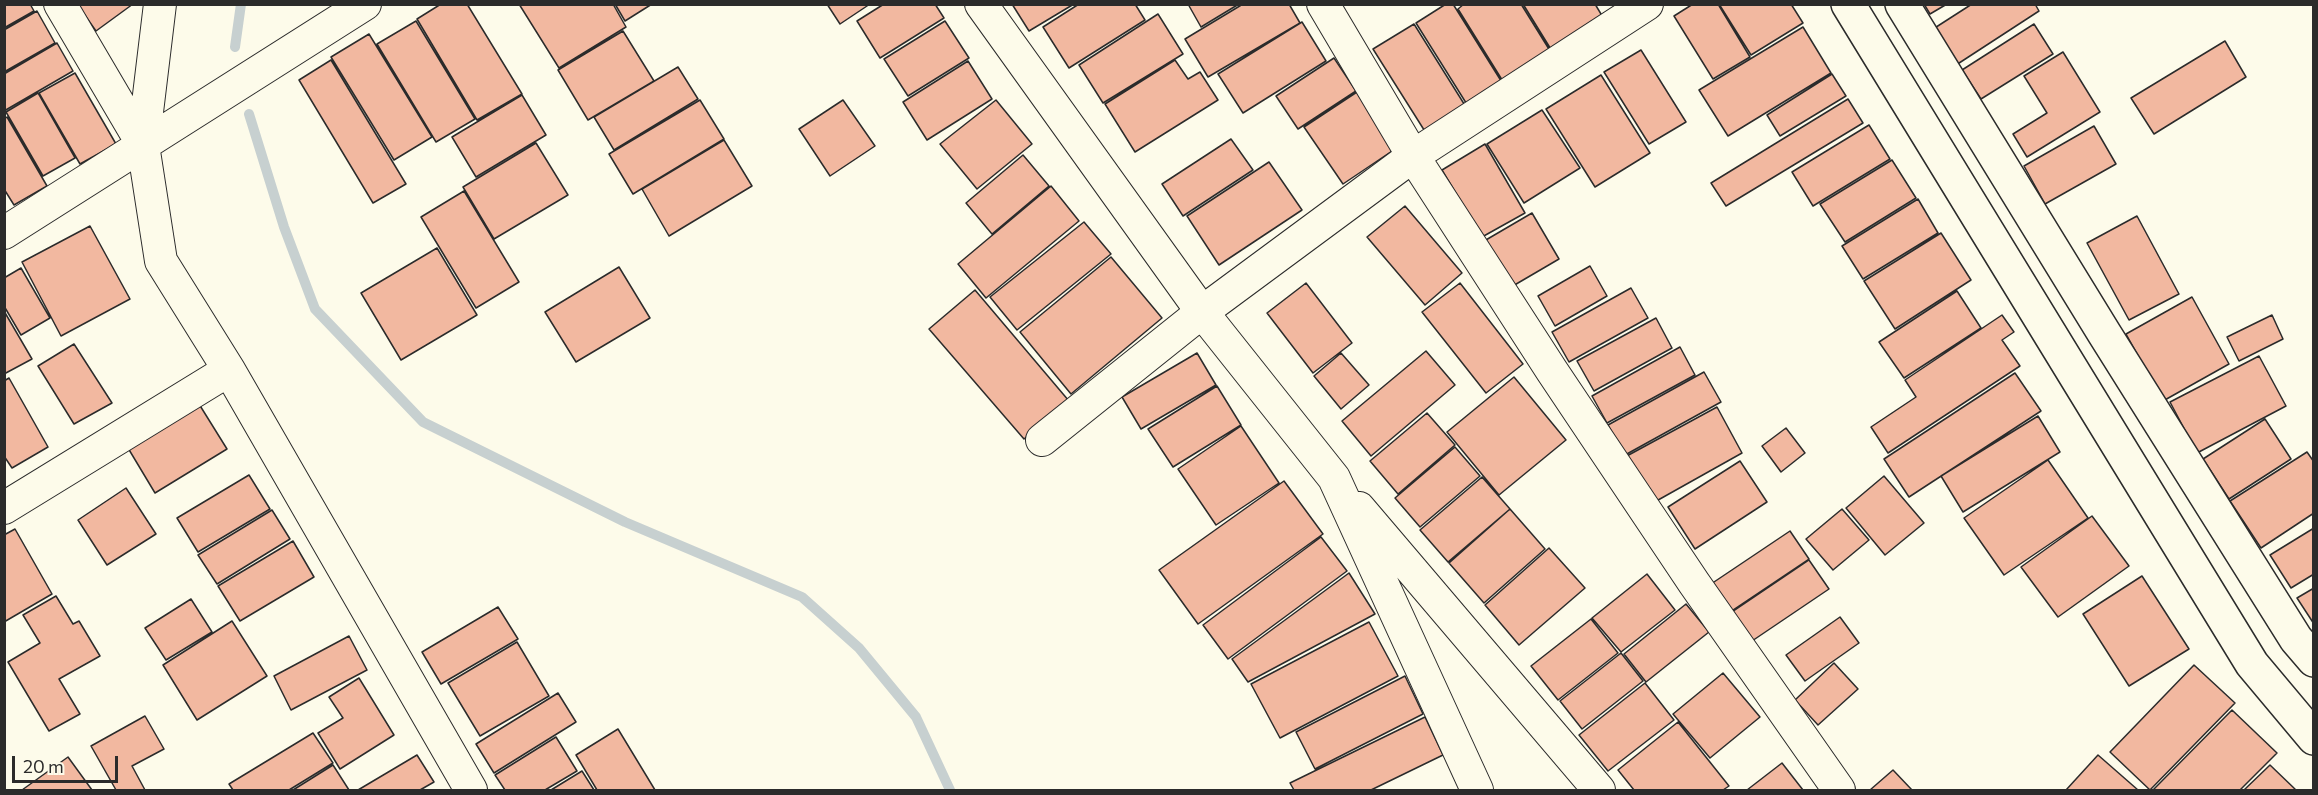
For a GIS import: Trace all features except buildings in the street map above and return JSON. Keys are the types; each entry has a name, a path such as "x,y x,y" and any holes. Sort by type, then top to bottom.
{"main road":[{"path":"1848,4 2252,664 2313,738"},
{"path":"1902,4 2104,333 2296,639 2313,660"},
{"path":"2064,357 2104,333"}],"street":[{"path":"60,4 143,145"},
{"path":"160,4 143,145 160,261 229,370 471,790"},
{"path":"4,233 365,4"},
{"path":"981,4 1202,312 1334,478 1599,790"},
{"path":"1323,4 1413,156 1571,400 1694,583 1839,790"},
{"path":"1042,440 1202,312 1413,156 1647,4"},
{"path":"4,508 229,370"},
{"path":"1334,478 1477,790"}],"waterway":[{"path":"235,47 241,4"},
{"path":"249,114 284,227 315,309 423,422 625,522 802,597 859,648 916,717 950,790"}]}
